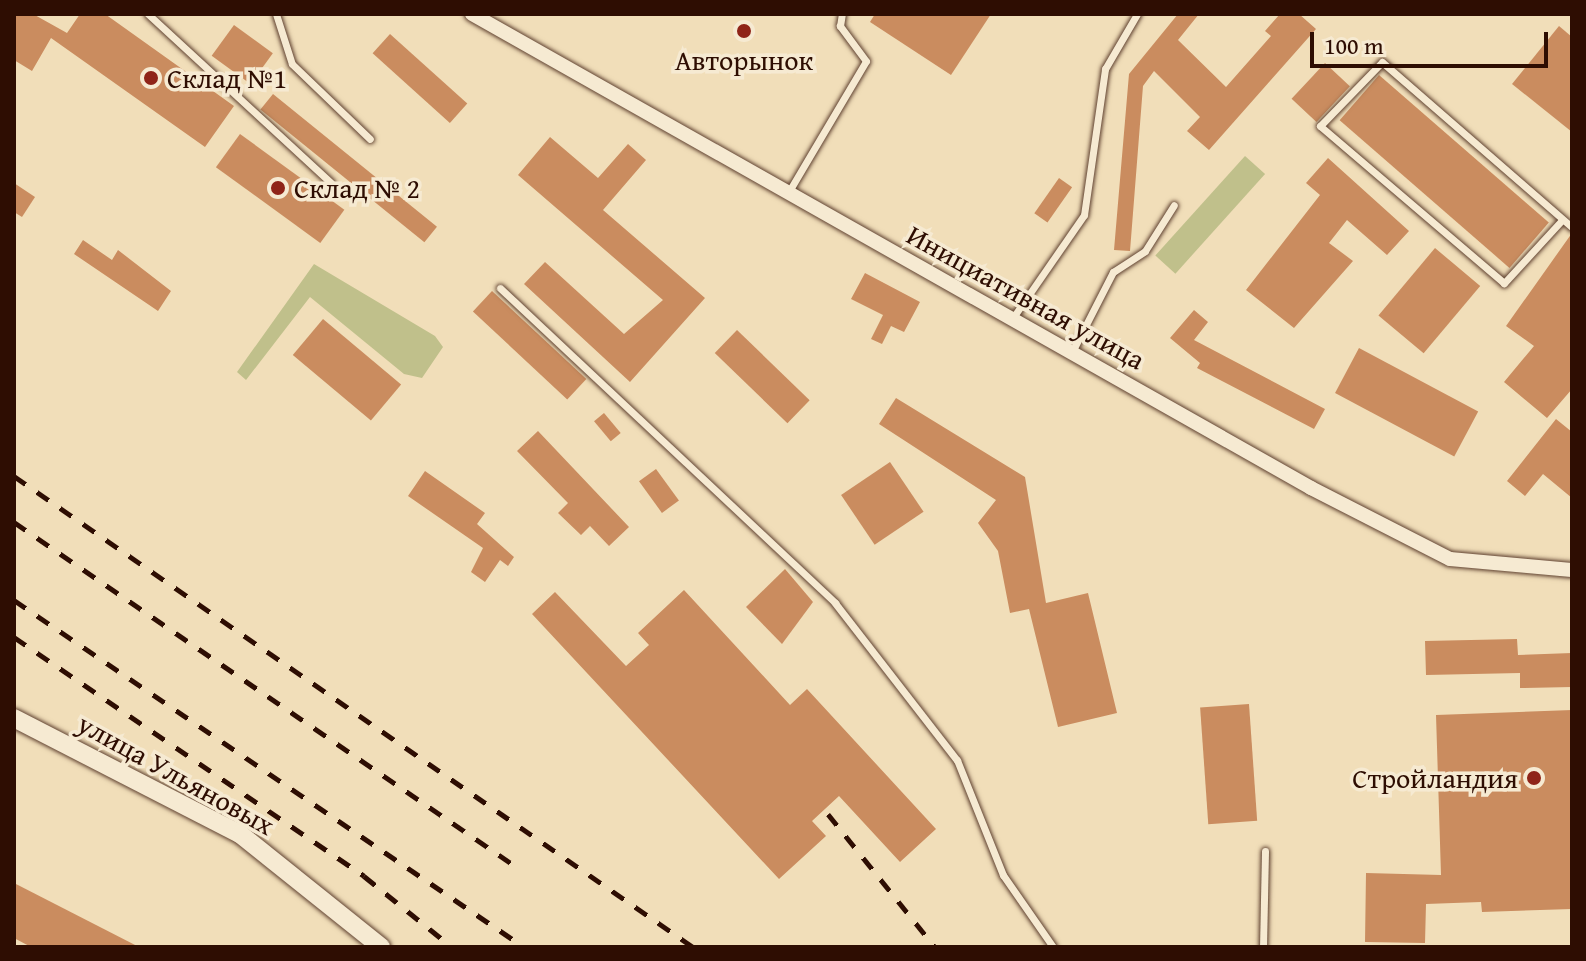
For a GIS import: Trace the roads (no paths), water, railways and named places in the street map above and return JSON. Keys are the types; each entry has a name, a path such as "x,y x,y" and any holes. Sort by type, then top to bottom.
{"street":[{"name":"Инициативная улица","path":"472,14 1012,319 1450,559 1572,570"},
{"name":"улица Ульяновых","path":"14,718 240,834 381,947"}],"lane":[{"path":"148,14 331,183"},
{"path":"276,14 292,64 370,139"},
{"path":"788,193 866,61 840,26 842,14"},
{"path":"1012,319 1084,215 1105,69 1137,14"},
{"path":"1562,220 1504,283 1320,126 1382,62 1572,227"},
{"path":"1072,352 1113,272 1145,251 1174,205"},
{"path":"500,288 835,603 957,760 1003,875 1053,947"},
{"path":"1263,947 1265,851"}],"railway":[{"path":"14,476 693,947"},
{"path":"14,522 518,868"},
{"path":"14,600 524,947"},
{"path":"14,637 364,876 452,947"},
{"path":"828,814 935,947"}],"place":[{"name":"Авторынок","path":"744,31"},
{"name":"Склад №1","path":"151,78"},
{"name":"Склад № 2","path":"278,188"},
{"name":"Стройландия","path":"1534,778"}]}
